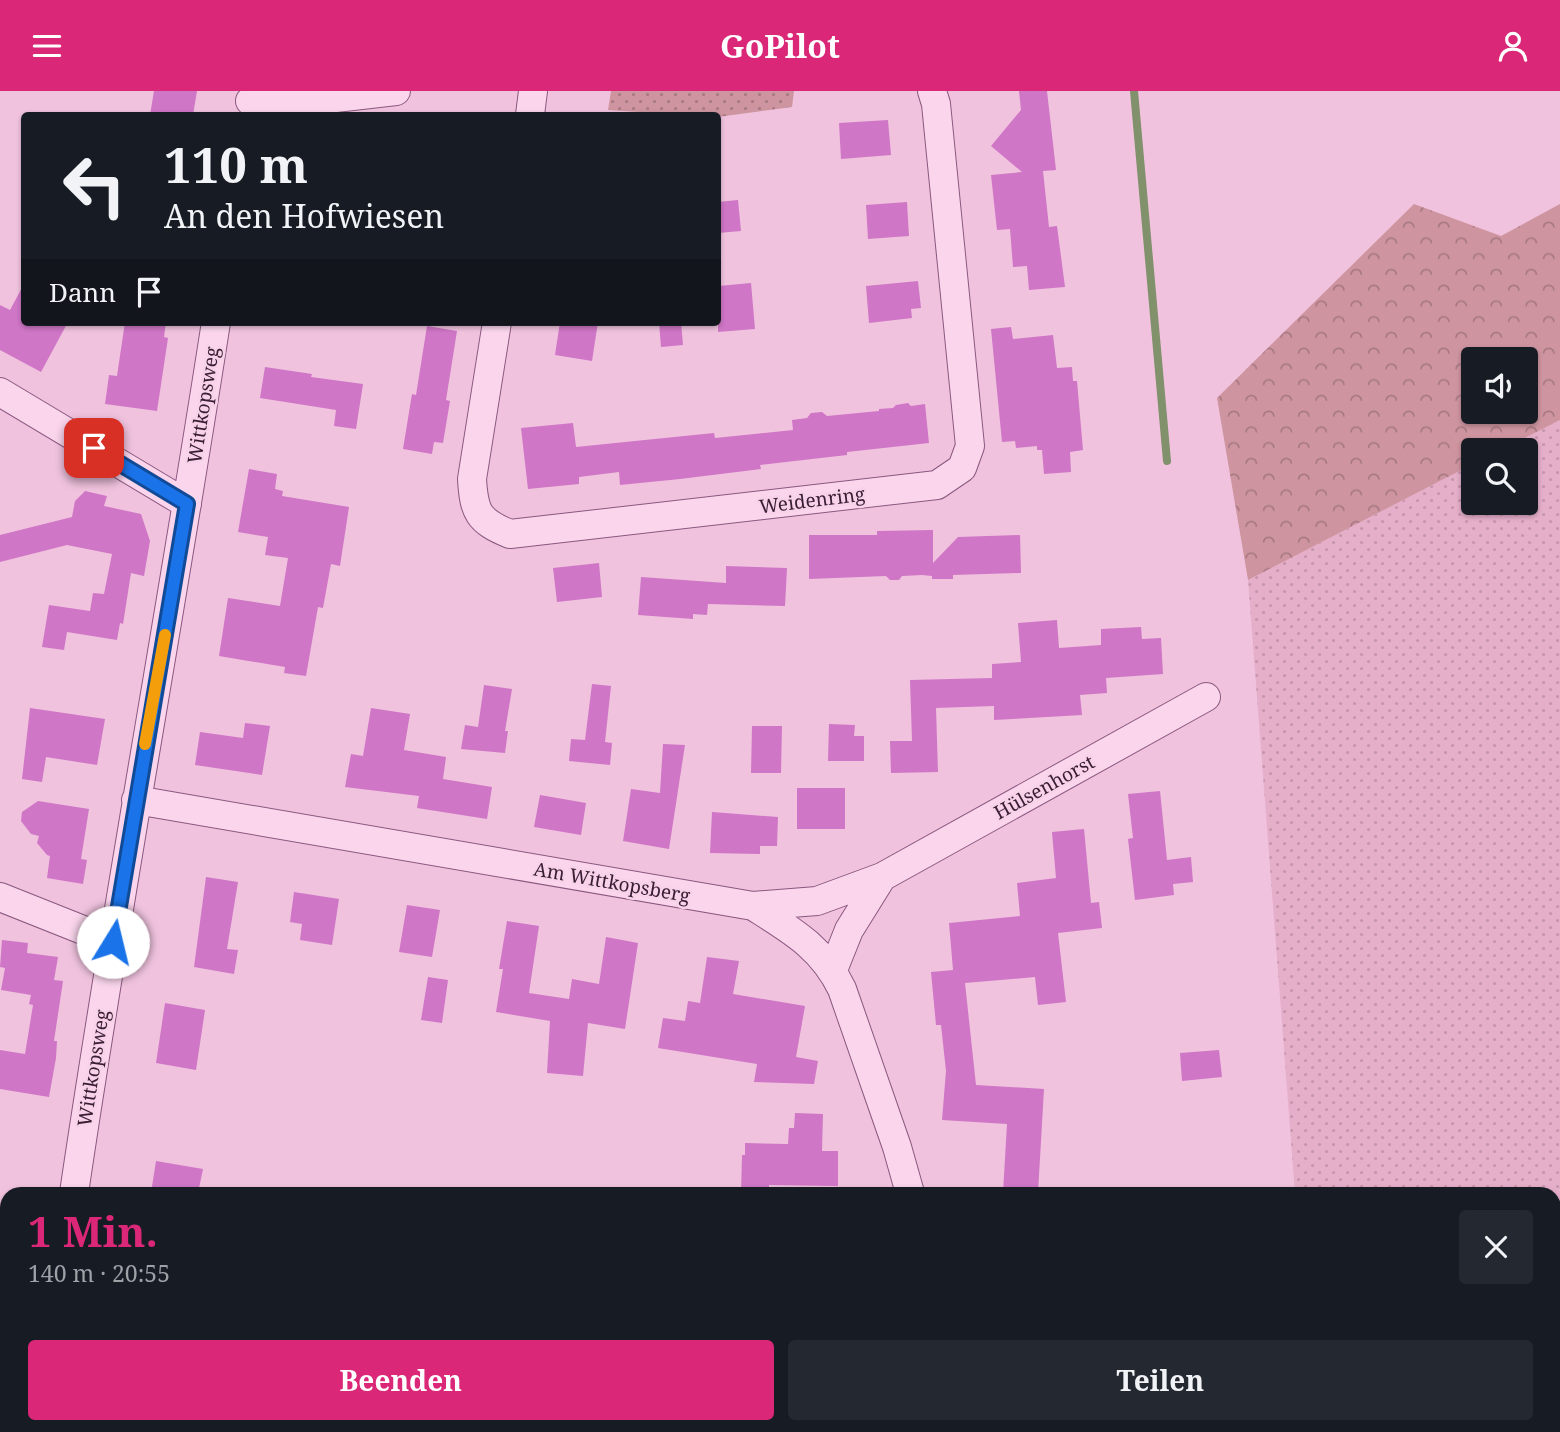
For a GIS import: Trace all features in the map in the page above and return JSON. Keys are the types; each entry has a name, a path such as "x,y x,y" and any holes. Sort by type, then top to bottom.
{"street":[{"path":"250,102 292,103 396,91"},
{"path":"530,112 533,91"},
{"name":"Weidenring","path":"496,326 472,479 473,501 479,516 492,527 510,534 937,485 962,468 970,446 936,104 932,91"},
{"name":"Wittkopsweg","path":"75,1187 215,326"},
{"path":"0,392 187,504"},
{"name":"Hülsenhorst","path":"753,906 817,901 881,877 1206,697"},
{"name":"Am Wittkopsberg","path":"136,800 753,906 803,937 833,970 897,1147 908,1187"},
{"name":"Hülsenhorst","path":"833,970 849,930 881,877"},
{"path":"0,897 113,942"}],"shaded area":[{"path":"1560,420 1560,1187 1295,1187 1248,580 1461,470 1461,515 1538,515 1538,438 1525,438"}],"green space":[{"path":"611,91 794,91 792,107 721,117 721,112 608,110"},
{"path":"1414,204 1501,236 1560,204 1560,420 1525,438 1461,438 1461,470 1248,580 1217,398"}],"building":[{"path":"154,91 197,91 194,112 150,112"},
{"path":"1019,91 1047,91 1056,170 1043,171 1049,227 1057,226 1065,287 1029,290 1027,266 1013,267 1010,229 997,230 991,175 1022,172 991,146 1021,110"},
{"path":"888,120 891,155 841,159 839,123"},
{"path":"738,200 741,231 721,233 721,202"},
{"path":"907,202 909,236 868,239 866,205"},
{"path":"918,281 921,308 911,309 912,318 869,323 866,286"},
{"path":"751,283 755,329 718,332 718,326 721,326 721,286"},
{"path":"21,290 21,326 66,326 41,372 0,350 0,305 10,310"},
{"path":"124,326 165,326 164,337 168,338 157,411 105,404 109,375 117,376"},
{"path":"427,326 457,331 446,400 450,401 443,443 434,442 432,454 403,449 412,394 416,395"},
{"path":"559,326 597,326 592,361 555,355"},
{"path":"659,326 681,326 683,345 661,347"},
{"path":"1011,327 1013,339 1053,335 1057,368 1072,367 1073,381 1077,381 1083,450 1070,452 1071,472 1044,474 1042,450 1037,450 1037,446 1016,448 1015,441 1002,442 991,329"},
{"path":"265,367 363,384 356,429 334,426 336,410 260,398"},
{"path":"908,403 911,406 925,404 929,443 847,452 847,455 760,465 761,469 680,479 620,485 619,472 579,477 579,484 528,489 521,428 573,423 576,447 714,433 715,438 793,430 792,420 807,418 811,413 822,412 827,416 879,411"},
{"path":"249,469 277,474 275,489 283,491 282,496 349,507 340,566 331,564 323,608 318,607 306,676 284,673 285,667 219,656 228,598 280,606 288,558 265,555 268,537 238,532"},
{"path":"85,491 107,496 104,506 141,514 150,541 144,576 131,573 123,624 120,623 117,640 67,632 64,650 42,647 49,605 90,611 93,593 104,594 112,554 67,545 0,562 0,535 72,517 75,501"},
{"path":"933,530 933,563 958,537 1020,535 1021,573 953,575 953,579 932,579 932,576 922,575 902,576 899,580 890,580 886,576 809,579 809,535 877,535 877,531"},
{"path":"599,563 602,597 557,602 553,568"},
{"path":"726,566 787,568 785,606 708,604 707,615 693,614 693,619 638,615 641,577 726,583"},
{"path":"1057,620 1059,648 1101,645 1101,629 1141,627 1142,639 1161,638 1163,674 1106,678 1107,693 1080,695 1082,715 994,720 994,706 936,708 938,772 891,773 890,741 912,741 910,680 992,678 992,664 1021,662 1018,623"},
{"path":"592,684 611,686 605,742 612,743 610,765 569,761 571,739 585,740"},
{"path":"484,685 512,689 505,731 508,731 505,753 461,749 465,725 478,727"},
{"path":"30,708 105,719 97,765 46,757 42,782 22,779"},
{"path":"371,708 410,714 404,750 446,757 443,779 492,787 487,819 417,808 419,796 345,787 351,754 363,756"},
{"path":"245,723 270,726 262,775 195,765 200,732 243,738"},
{"path":"829,724 855,725 854,736 864,736 864,761 828,761"},
{"path":"752,726 782,726 781,773 751,773"},
{"path":"663,744 685,745 669,849 623,841 631,789 660,793"},
{"path":"797,788 845,788 845,829 797,829"},
{"path":"1160,791 1167,860 1191,857 1193,882 1173,884 1174,895 1135,900 1128,839 1133,838 1128,794"},
{"path":"540,795 586,803 581,835 534,827"},
{"path":"38,801 89,809 81,859 87,860 83,884 47,878 50,856 37,843 39,836 31,834 21,821 22,812"},
{"path":"712,812 778,817 777,846 760,846 760,854 710,853"},
{"path":"1084,829 1091,903 1099,902 1102,928 1058,933 1066,1002 1038,1005 1035,977 965,983 976,1085 1044,1089 1038,1187 1003,1187 1007,1124 942,1120 946,1071 941,1025 936,1025 931,972 953,970 949,923 1020,916 1017,883 1056,878 1052,832"},
{"path":"206,877 238,882 227,949 238,950 234,974 194,967"},
{"path":"294,892 339,899 332,945 300,940 302,924 290,922"},
{"path":"407,905 440,910 432,957 399,952"},
{"path":"507,921 539,926 529,993 569,999 572,979 599,984 606,937 638,943 625,1029 588,1023 583,1076 547,1073 550,1021 496,1012 503,969 499,969"},
{"path":"2,940 28,943 27,953 58,957 54,980 63,981 54,1041 57,1041 56,1058 49,1097 0,1089 0,1050 25,1054 33,1005 29,1004 31,995 1,990 5,968 0,967"},
{"path":"707,957 739,961 733,994 805,1006 796,1057 818,1061 814,1084 754,1082 757,1064 658,1048 663,1018 685,1021 688,1001 700,1003"},
{"path":"428,977 448,980 442,1023 421,1020"},
{"path":"165,1003 205,1010 196,1070 156,1063"},
{"path":"1219,1050 1222,1077 1182,1081 1180,1053"},
{"path":"795,1113 823,1114 822,1151 838,1151 838,1186 741,1187 745,1143 788,1144 789,1128 794,1128"},
{"path":"156,1161 203,1169 199,1187 152,1187"}],"waterway":[{"path":"1134,91 1167,461"}],"slow traffic":[{"path":"145,744 165,635"}],"route":[{"path":"94,448 187,504 113,942"}]}
